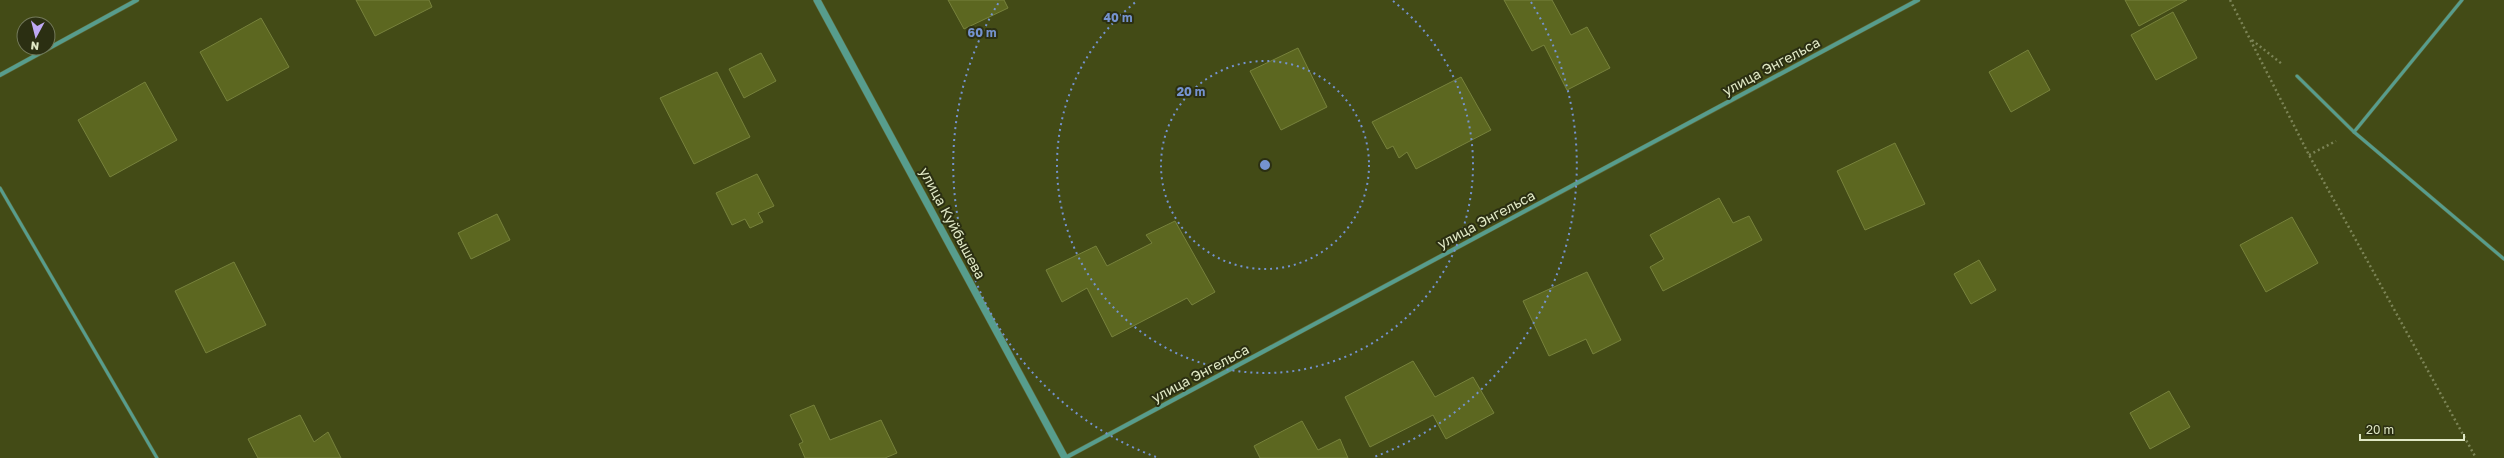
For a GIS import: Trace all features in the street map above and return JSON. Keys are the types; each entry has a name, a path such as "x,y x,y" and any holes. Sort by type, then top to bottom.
{"street":[{"path":"0,75 137,0"},
{"name":"улица Куйбышева","path":"817,0 1065,458"},
{"name":"улица Энгельса","path":"1065,458 1918,0"}],"lane":[{"path":"2354,132 2462,0"},
{"path":"2297,76 2354,132 2504,258"},
{"path":"0,188 157,458"}],"path":[{"path":"2230,0 2309,155 2476,458"},
{"path":"2250,38 2297,76"},
{"path":"2309,155 2354,132"}],"building":[{"path":"356,0 429,0 432,7 375,36"},
{"path":"948,0 1004,0 1008,8 964,29"},
{"path":"1504,0 1552,0 1571,35 1587,27 1610,68 1567,90 1544,45 1532,51"},
{"path":"2125,0 2187,0 2139,26"},
{"path":"2173,12 2197,58 2156,80 2131,35"},
{"path":"261,18 289,67 227,101 200,52"},
{"path":"1298,48 1327,107 1281,130 1250,71"},
{"path":"2028,50 2050,90 2011,112 1989,72"},
{"path":"761,53 776,81 744,98 729,69"},
{"path":"717,72 750,137 694,164 660,98"},
{"path":"1461,77 1491,130 1416,169 1407,152 1399,158 1393,146 1387,149 1372,122"},
{"path":"145,82 177,140 110,177 78,120"},
{"path":"1895,143 1925,204 1865,230 1837,171"},
{"path":"757,174 774,206 758,213 763,222 750,228 745,219 732,225 716,193"},
{"path":"1719,198 1733,223 1749,216 1762,240 1663,291 1650,267 1664,259 1650,235"},
{"path":"497,214 510,240 471,259 458,233"},
{"path":"2292,217 2318,263 2266,292 2240,245"},
{"path":"1175,221 1215,292 1192,305 1187,298 1112,337 1087,288 1062,302 1046,270 1096,246 1107,266 1152,243 1146,235"},
{"path":"1979,260 1996,290 1971,304 1954,274"},
{"path":"234,262 266,325 206,353 175,291"},
{"path":"1587,272 1621,340 1593,354 1586,339 1549,356 1523,301"},
{"path":"1413,361 1435,397 1473,377 1494,413 1446,439 1433,415 1370,447 1345,397"},
{"path":"2169,391 2190,427 2150,449 2130,413"},
{"path":"814,405 830,440 881,420 897,453 885,458 805,458 799,444 803,442 790,415"},
{"path":"300,415 314,442 328,432 341,458 258,458 248,439"},
{"path":"1302,421 1318,450 1340,439 1348,458 1260,458 1254,446"}]}
